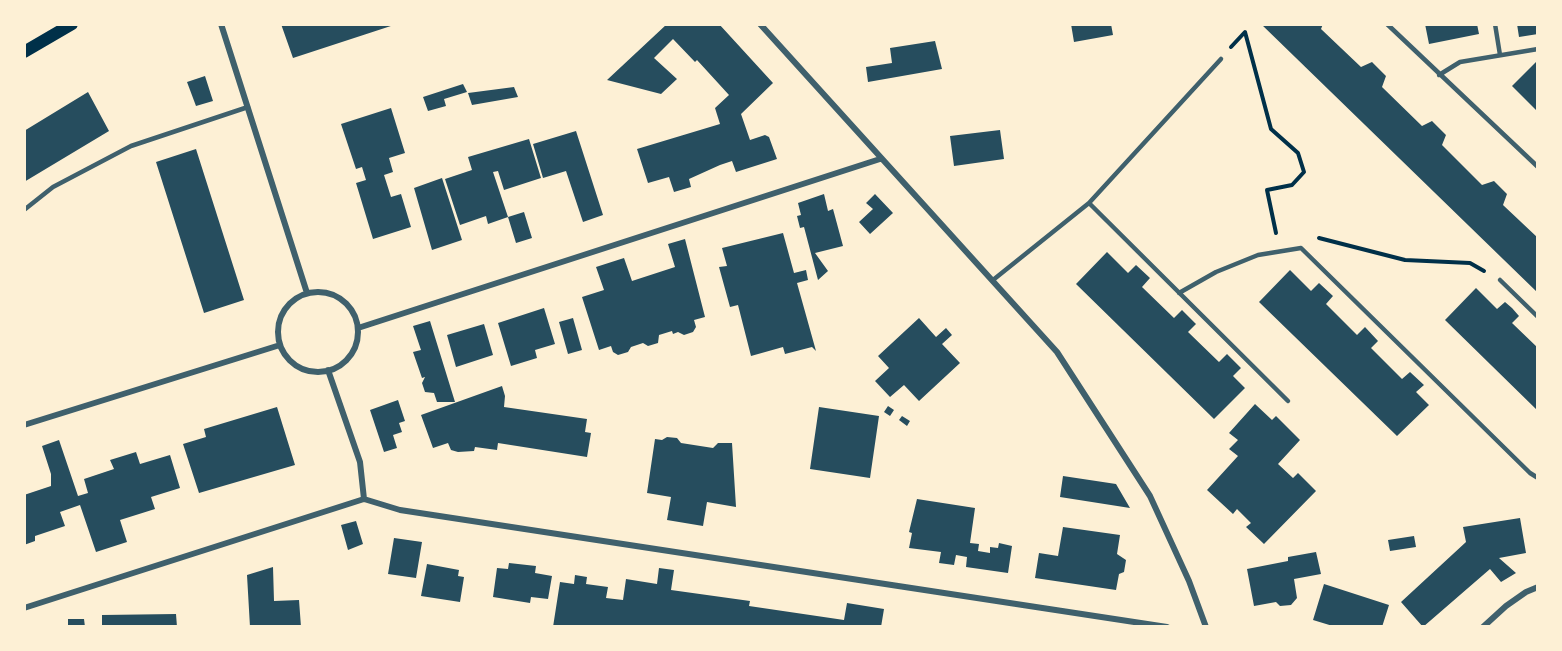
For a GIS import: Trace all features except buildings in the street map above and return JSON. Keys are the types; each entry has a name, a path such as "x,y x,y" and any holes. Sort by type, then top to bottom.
{"main road":[{"path":"24,52 72,24"}],"street":[{"path":"221,24 307,293"},
{"path":"760,24 1057,352 1150,496 1189,581 1206,627"},
{"path":"358,328 880,159"},
{"path":"319,291 340,299 349,306 358,328 354,350 339,366 328,370 305,369 295,364 280,345 280,320 295,299 307,293 319,291"},
{"path":"24,425 280,345"},
{"path":"328,370 360,462 364,499"},
{"path":"24,608 364,499 400,510 1167,627"},
{"path":"1483,627 1506,606 1526,592 1538,587"}],"lane":[{"path":"1387,24 1538,167"},
{"path":"1495,24 1500,55"},
{"path":"1439,75 1460,62 1538,49"},
{"path":"993,280 1089,203 1221,59"},
{"path":"24,210 53,187 131,146 248,107"},
{"path":"1089,203 1288,401"},
{"path":"1179,293 1216,272 1258,255 1301,248 1530,473 1538,478"},
{"path":"1500,280 1538,317"}],"path":[{"path":"1221,59 1245,32 1271,129 1298,153 1304,172 1292,185 1267,190 1279,252"},
{"path":"1313,237 1405,260 1470,263 1500,280"}]}
